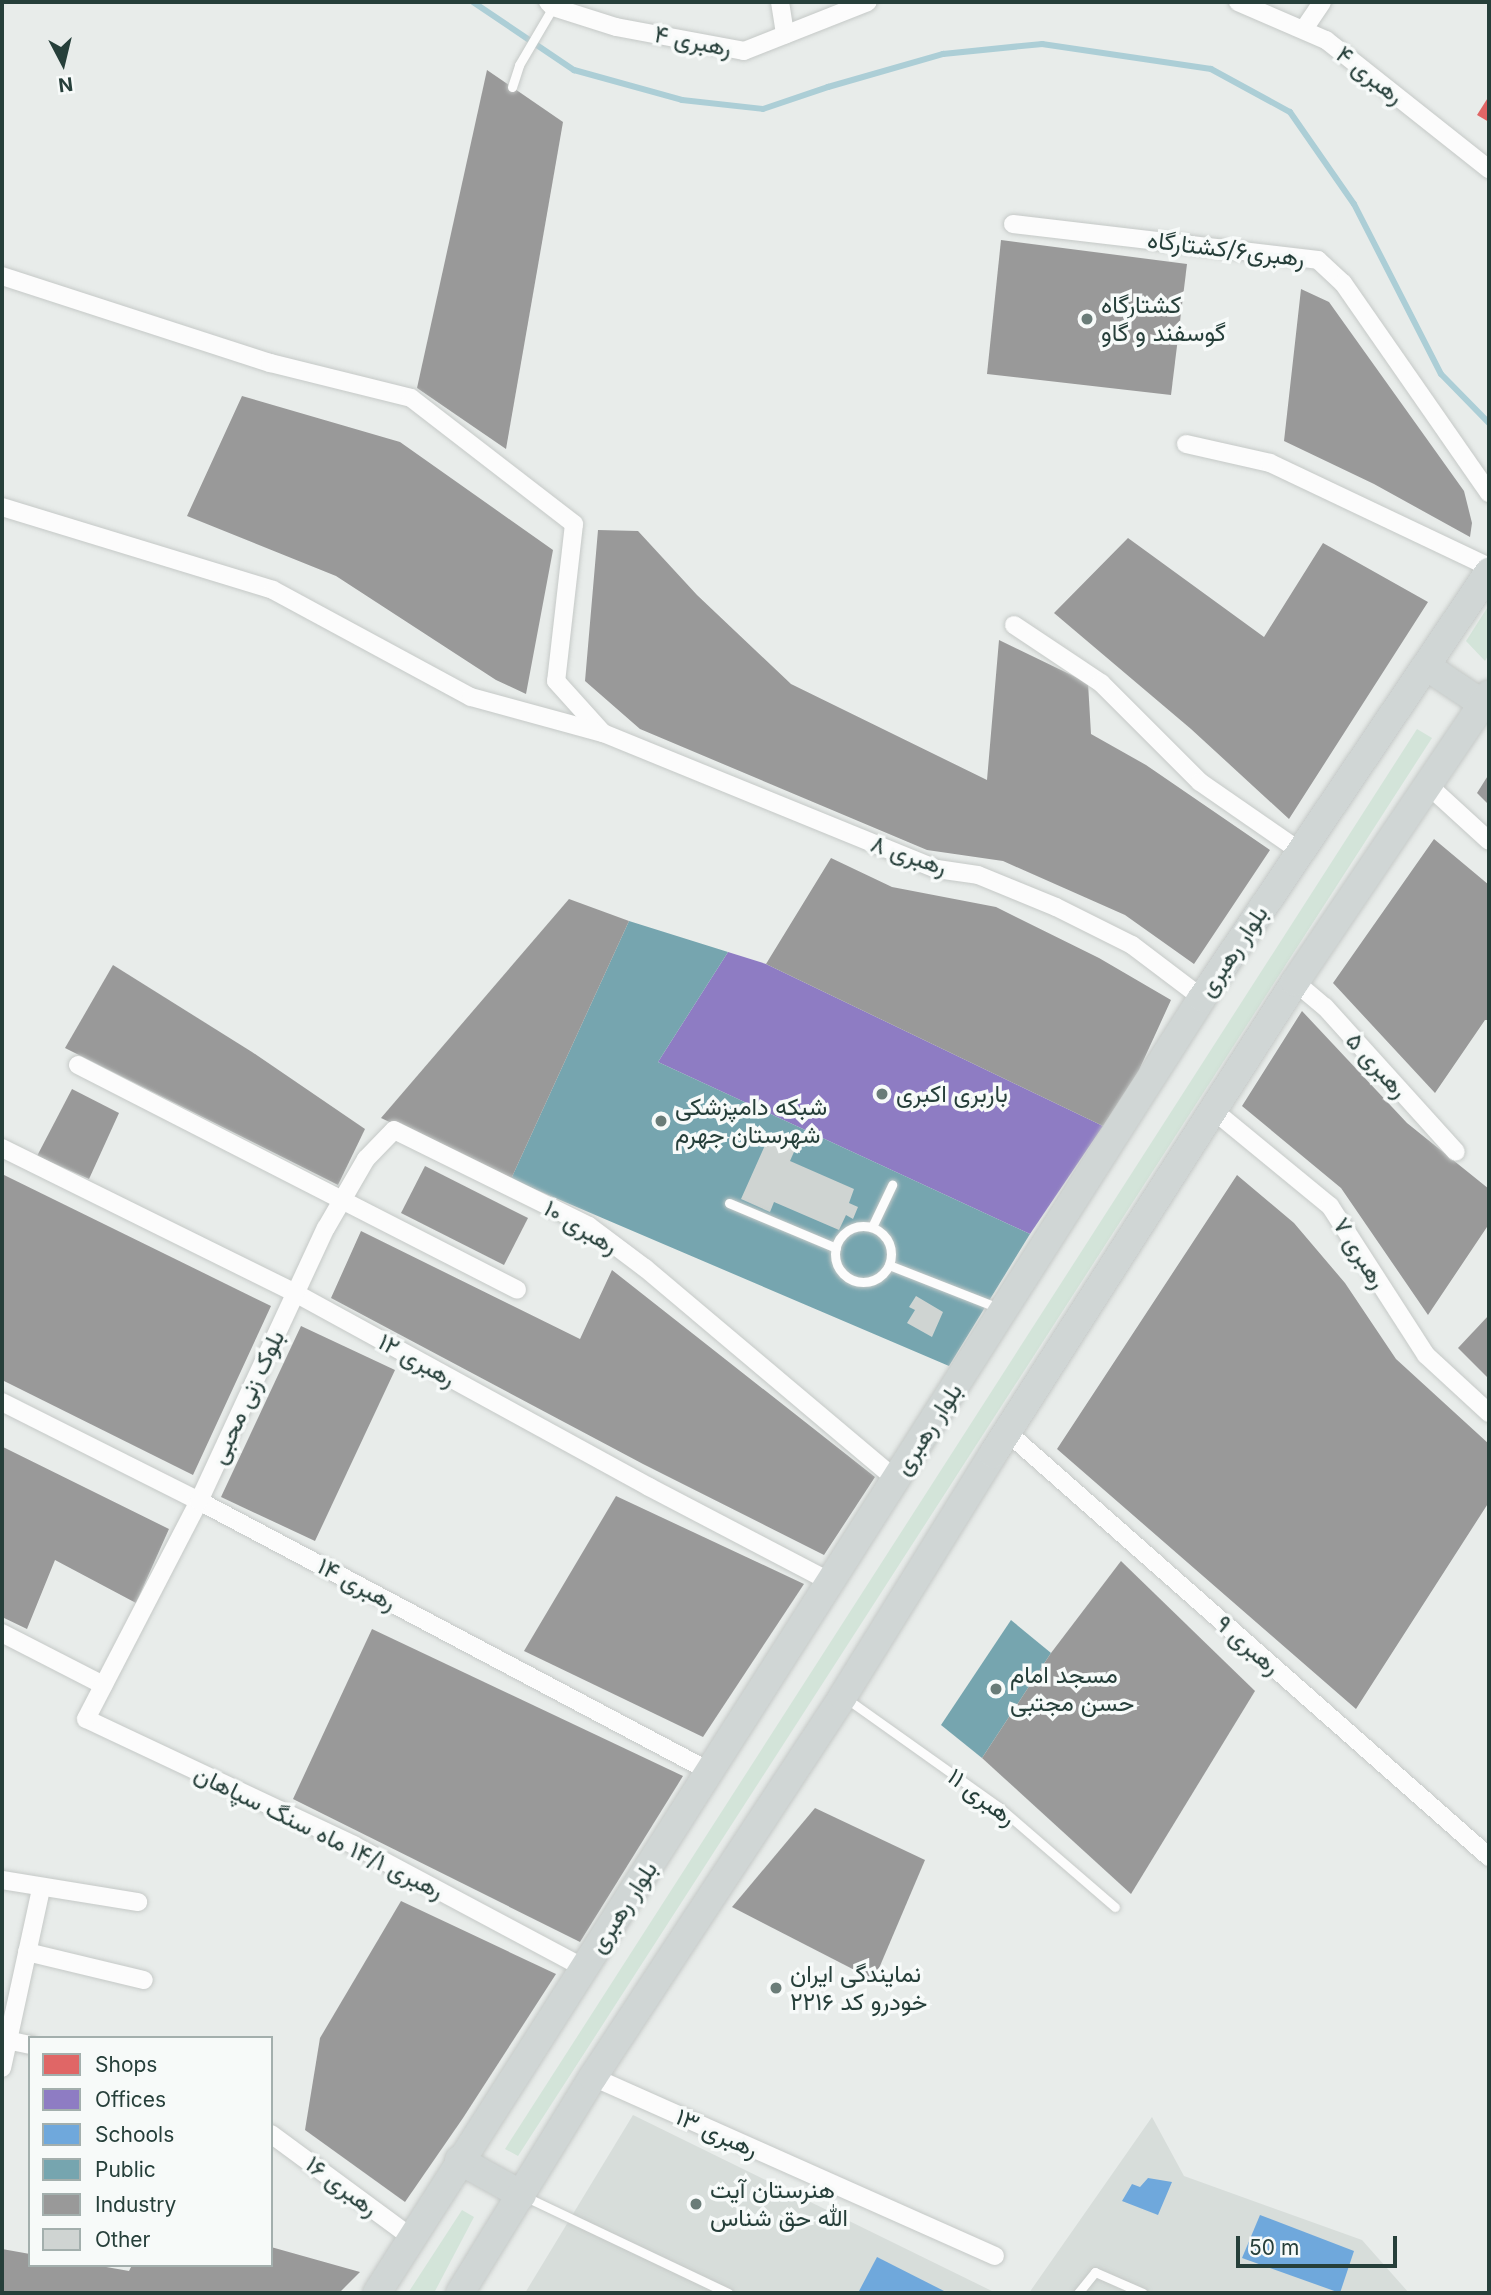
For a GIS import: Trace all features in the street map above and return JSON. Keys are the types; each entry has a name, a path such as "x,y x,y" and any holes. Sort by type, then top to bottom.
{"main road":[{"name":"بلوار رهبری","path":"377,2293 459,2160 1202,998 1489,569"},
{"path":"460,2293 593,2077 843,1696 1007,1432 1295,982 1486,699 1426,666"},
{"path":"459,2160 522,2195"}],"street":[{"path":"780,2 785,35"},
{"name":"رهبری ۴","path":"550,4 616,27 744,51 866,2"},
{"name":"رهبری ۴","path":"1238,2 1326,40 1489,169"},
{"path":"1304,29 1322,2"},
{"name":"رهبری۶/کشتارگاه","path":"1013,224 1318,260 1343,282 1489,493"},
{"path":"2,275 270,363 411,398 574,524 555,681 603,733"},
{"path":"1186,444 1270,463 1489,569"},
{"name":"رهبری ۸","path":"2,507 273,590 471,697 603,733 937,869 978,875 1056,907 1132,945 1202,998"},
{"path":"1014,625 1101,684 1200,782 1301,852"},
{"path":"1429,786 1489,841"},
{"name":"رهبری ۵","path":"1295,982 1325,1007 1456,1152"},
{"path":"78,1065 344,1198 517,1290"},
{"name":"رهبری ۷","path":"1213,1110 1330,1206 1426,1355 1489,1413"},
{"name":"رهبری ۱۰","path":"295,1293 366,1159 394,1130 589,1226 645,1268 896,1479"},
{"name":"رهبری ۱۲","path":"2,1148 295,1293 649,1487 829,1581"},
{"name":"بلوک زنی محبی","path":"200,1501 295,1293"},
{"name":"رهبری ۱۴","path":"2,1402 200,1501 709,1771"},
{"name":"رهبری ۹","path":"1007,1432 1489,1857"},
{"name":"رهبری ۱۴/۱ ماه سنگ سپاهان","path":"200,1501 86,1719 354,1845 584,1968"},
{"path":"2,1633 103,1685"},
{"path":"2,1880 41,1889 138,1902"},
{"path":"2,2068 5,2039 41,1889"},
{"path":"27,1952 144,1980"},
{"path":"5,2039 28,2045"},
{"name":"رهبری ۱۳","path":"593,2077 995,2256"},
{"name":"رهبری ۱۶","path":"273,2135 412,2238"}],"lane":[{"path":"512,87 519,65 541,28 550,4"},
{"path":"872,1227 892,1185"},
{"path":"729,1203 836,1248"},
{"path":"856,1227 872,1227 887,1239 891,1256 889,1265 876,1278 858,1281 842,1271 837,1263 836,1248 848,1231 856,1227"},
{"path":"889,1265 1004,1310"},
{"name":"رهبری ۱۱","path":"843,1696 999,1807 1115,1907"},
{"path":"522,2195 728,2293"},
{"path":"1078,2293 1095,2272 1143,2293"}],"shaded area":[{"name":"هنرستان آیت الله حق شناس","path":"633,2115 996,2293 525,2293"},
{"path":"1152,2117 1184,2176 1362,2240 1409,2293 1029,2293"}],"green space":[{"path":"1489,605 1489,654 1485,661 1466,641"},
{"path":"1417,729 1432,738 518,2156 505,2149"},
{"path":"462,2210 474,2217 434,2293 408,2293"}],"building: Shops":[{"path":"1489,96 1489,122 1477,115"}],"building: Offices":[{"name":"باربری اکبری","path":"728,952 766,964 1103,1126 1030,1234 658,1062"}],"building: Schools":[{"path":"1148,2178 1172,2182 1158,2215 1122,2201 1132,2184 1140,2187"},
{"path":"1260,2215 1354,2251 1340,2293 1242,2258"},
{"path":"877,2257 948,2293 858,2293"}],"building: Public":[{"name":"شبکه دامپزشکی شهرستان جهرم","path":"629,921 728,952 658,1062 1030,1234 949,1366 511,1179"},
{"name":"مسجد امام حسن مجتبی","path":"1011,1620 1051,1653 982,1758 941,1725"}],"building: Industry":[{"path":"487,70 563,122 506,449 417,388"},
{"name":"کشتارگاه گوسفند و گاو","path":"1001,240 1187,264 1171,395 987,374"},
{"path":"1301,289 1329,302 1464,491 1472,523 1470,537 1374,484 1284,441"},
{"path":"242,396 400,442 553,550 526,694 496,680 336,576 187,516"},
{"path":"598,530 638,531 697,595 791,684 987,780 999,640 1088,683 1091,734 1146,765 1270,850 1194,964 1125,915 1003,861 927,850 640,729 585,681"},
{"path":"1128,538 1264,637 1323,543 1428,602 1289,819 1191,729 1054,613"},
{"path":"1489,774 1489,805 1477,793"},
{"path":"1434,839 1489,885 1489,1020 1485,1020 1435,1093 1333,983"},
{"path":"831,858 892,887 996,907 1099,958 1171,1000 1139,1070 1103,1126 766,964"},
{"path":"569,899 629,921 511,1179 381,1118"},
{"path":"113,965 252,1052 365,1129 338,1185 65,1048"},
{"path":"1302,1011 1407,1123 1489,1189 1489,1224 1428,1315 1341,1188 1242,1106"},
{"path":"72,1089 119,1113 89,1179 37,1156"},
{"path":"425,1166 528,1218 504,1265 401,1213"},
{"path":"2,1174 271,1306 193,1475 2,1380"},
{"path":"1237,1175 1294,1223 1345,1283 1396,1359 1489,1444 1489,1502 1356,1709 1057,1449"},
{"path":"361,1231 580,1339 612,1270 875,1477 824,1555 643,1464 331,1298"},
{"path":"1489,1315 1489,1379 1458,1348"},
{"path":"301,1326 395,1370 315,1541 221,1497"},
{"path":"3,1447 169,1529 136,1603 55,1560 27,1629 2,1617"},
{"path":"616,1496 804,1584 703,1737 524,1651"},
{"path":"1121,1561 1255,1691 1131,1894 982,1758 1051,1653"},
{"path":"372,1629 683,1776 580,1942 293,1799"},
{"path":"815,1808 925,1860 874,1980 732,1907"},
{"path":"401,1901 556,1974 405,2202 305,2130 320,2038"},
{"path":"273,2248 360,2272 339,2293 2,2293 2,2249 28,2254 28,2267 106,2267 129,2271 131,2267 273,2267"}],"building: Other":[{"path":"770,1134 797,1145 790,1161 854,1189 849,1203 858,1207 853,1219 846,1215 839,1230 774,1202 770,1212 741,1199"},
{"path":"916,1296 943,1312 932,1337 907,1323 915,1310 909,1307"}],"waterway":[{"path":"473,2 574,70 682,100 763,109 943,54 1042,44 1211,69 1290,112 1354,204 1441,374 1489,423"}],"place":[{"name":"کشتارگاه گوسفند و گاو","path":"1087,319"},
{"name":"باربری اکبری","path":"882,1094"},
{"name":"شبکه دامپزشکی شهرستان جهرم","path":"661,1121"},
{"name":"مسجد امام حسن مجتبی","path":"996,1689"},
{"name":"نمایندگی ایران خودرو کد ۲۲۱۶","path":"776,1988"},
{"name":"هنرستان آیت الله حق شناس","path":"696,2204"}]}
